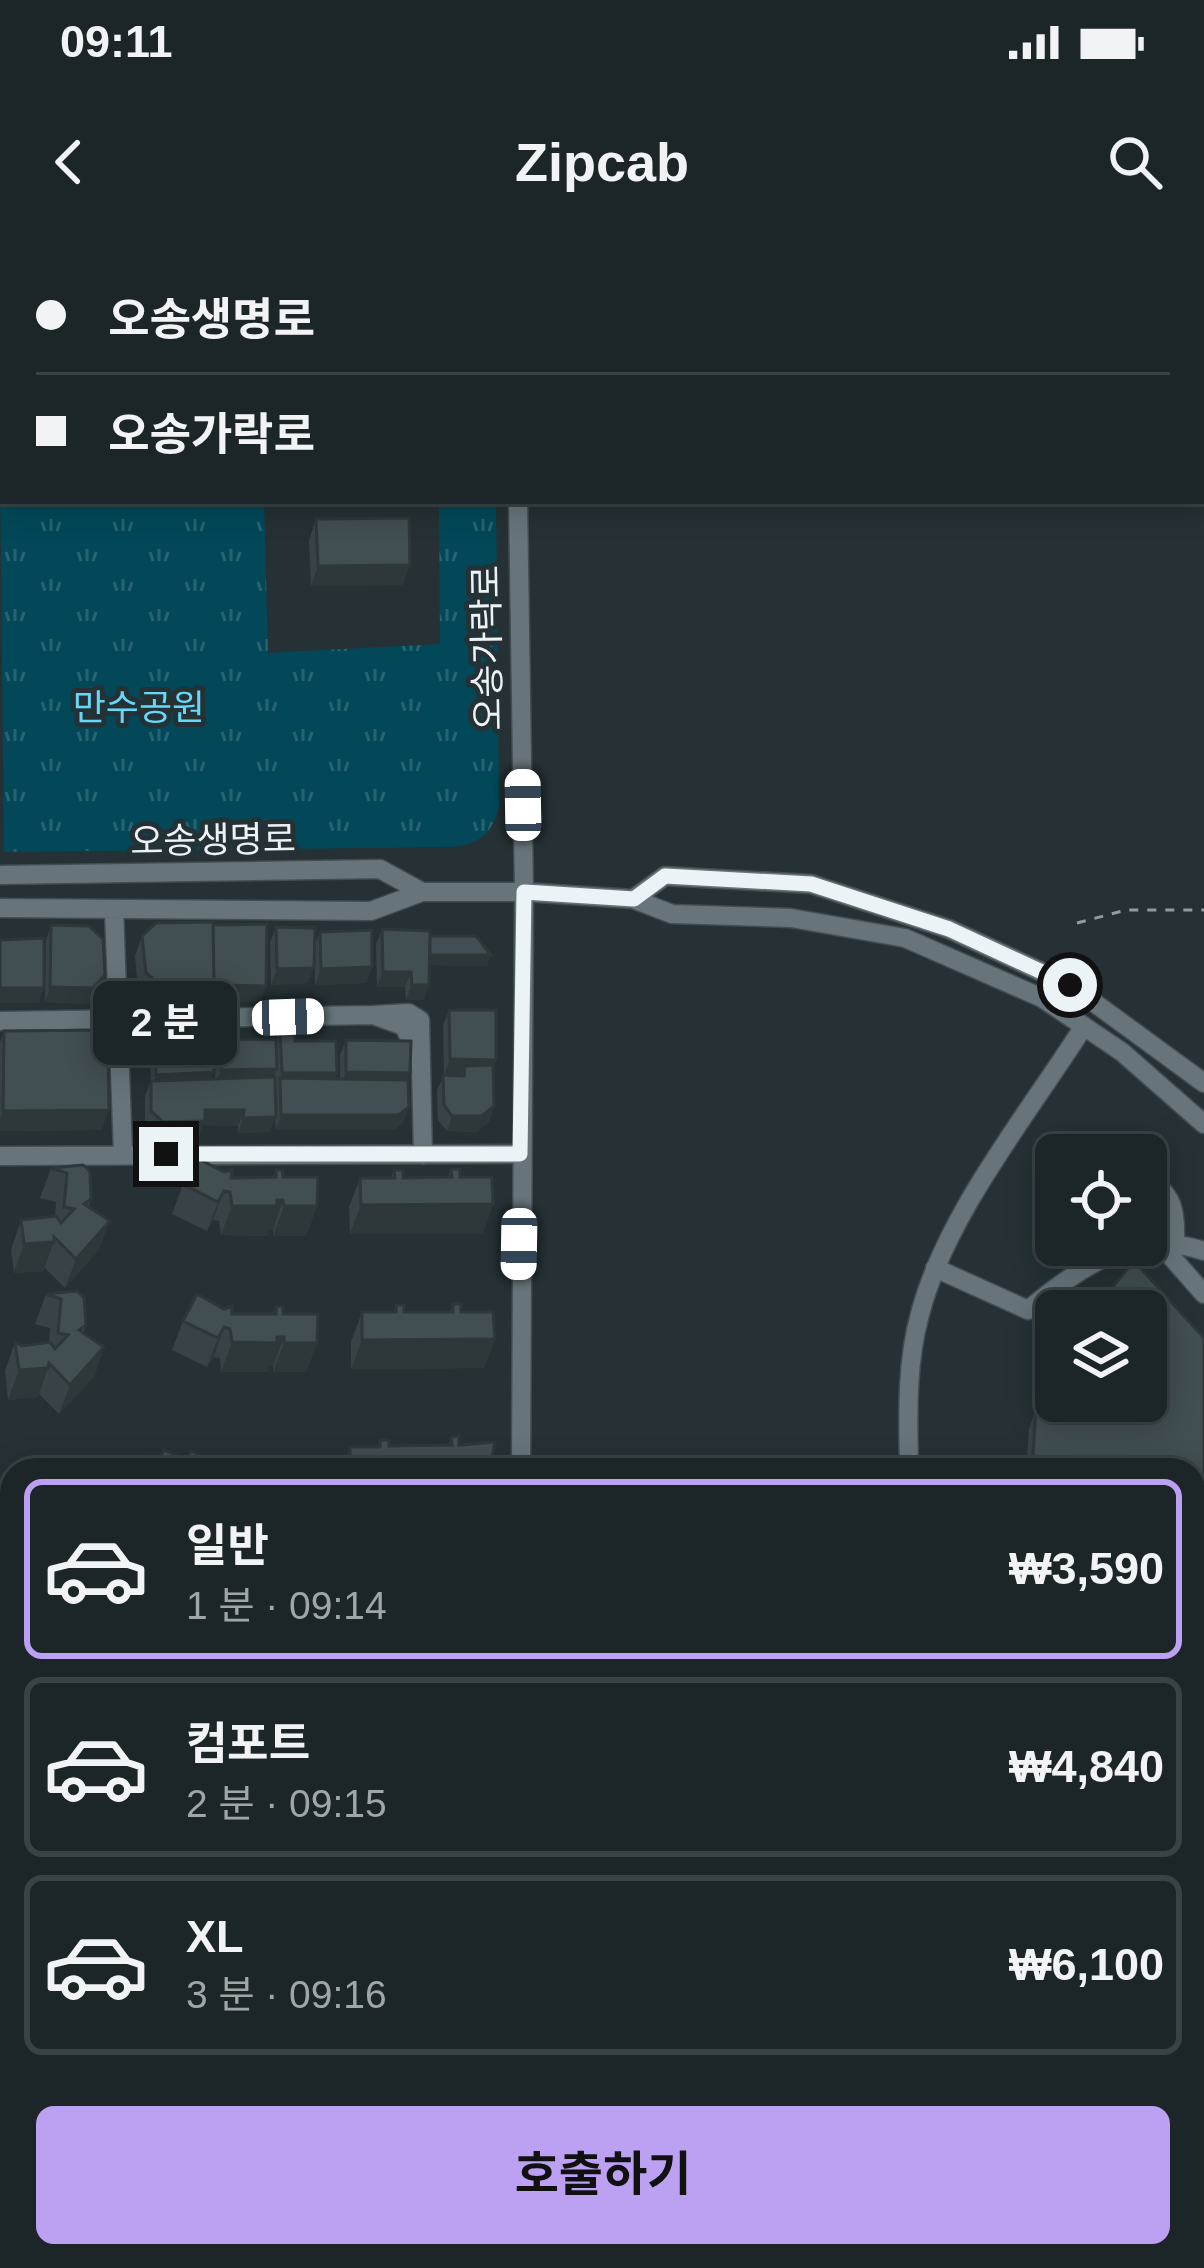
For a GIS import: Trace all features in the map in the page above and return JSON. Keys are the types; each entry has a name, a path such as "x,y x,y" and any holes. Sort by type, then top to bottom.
{"street":[{"name":"오송가락로","path":"518,504 524,892 521,1458"},
{"name":"오송생명로","path":"0,875 380,869 422,892"},
{"name":"오송생명로","path":"634,899 665,876 811,884 949,929 1070,985 1204,1083"},
{"name":"오송생명로","path":"0,908 371,911 422,892 524,892 634,899 672,914 791,918 905,938 1042,998 1084,1026 1204,1124"},
{"name":"오송생명로","path":"114,909 123,1153"},
{"path":"0,1021 418,1017 423,1155"},
{"path":"908,1458 908,1406 918,1317 935,1268 1084,1026"},
{"path":"0,1156 520,1154"},
{"path":"1167,1191 1176,1214 1167,1243"},
{"path":"1167,1243 1204,1251"},
{"path":"1167,1243 1204,1294"},
{"path":"935,1268 1028,1310 1088,1266"}],"path":[{"path":"1077,923 1126,910 1204,910"}],"green space":[{"name":"만수공원","path":"0,504 264,504 268,653 440,644 439,504 496,504 499,807 478,840 453,847 4,852"}],"building":[{"path":"409,518 410,565 318,566 316,519"},
{"path":"213,922 214,981 157,982 146,973 142,936 156,923"},
{"path":"267,924 266,986 214,985 213,925"},
{"path":"51,925 89,926 103,939 105,975 93,988 50,987"},
{"path":"276,927 315,928 314,968 277,969"},
{"path":"382,929 430,931 429,985 412,985 411,972 383,972"},
{"path":"372,930 372,967 321,969 320,932"},
{"path":"430,936 476,936 491,955 430,955"},
{"path":"44,938 44,988 0,988 0,940"},
{"path":"449,1010 496,1010 496,1060 450,1059"},
{"path":"214,1028 214,1072 156,1075 156,1035"},
{"path":"108,1030 109,1110 3,1111 4,1031"},
{"path":"280,1030 295,1030 295,1041 336,1041 337,1073 282,1073"},
{"path":"276,1039 277,1069 221,1070 221,1040"},
{"path":"346,1040 411,1041 410,1073 346,1072"},
{"path":"493,1065 494,1106 482,1116 452,1116 444,1105 443,1075 464,1076 465,1066"},
{"path":"275,1077 276,1117 243,1118 244,1110 205,1110 205,1121 163,1122 151,1111 151,1081"},
{"path":"280,1078 408,1080 409,1107 399,1115 281,1115"},
{"path":"197,1158 224,1172 232,1170 231,1178 276,1177 276,1170 282,1170 283,1177 318,1177 317,1206 284,1206 283,1200 277,1200 277,1206 232,1206 230,1192 224,1191 218,1202 183,1184"},
{"path":"83,1165 90,1171 91,1199 84,1204 110,1221 76,1259 54,1237 54,1242 24,1244 21,1220 56,1216 61,1223 74,1209 64,1207 67,1173 51,1168"},
{"path":"451,1169 460,1169 460,1177 492,1177 493,1204 361,1205 360,1178 395,1178 394,1170 403,1170 403,1178 452,1177"},
{"path":"1130,1266 1139,1266 1160,1290 1110,1290"},
{"path":"77,1291 84,1297 86,1325 79,1330 104,1347 70,1385 49,1363 48,1368 19,1370 15,1342 22,1346 50,1342 55,1349 68,1335 58,1333 61,1299 46,1294"},
{"path":"197,1294 224,1309 232,1306 232,1314 276,1314 276,1307 283,1306 283,1314 318,1314 317,1343 284,1343 284,1337 277,1337 277,1343 232,1342 230,1329 224,1327 218,1338 183,1321"},
{"path":"1167,1297 1204,1338 1204,1458 1033,1458 1035,1422 1167,1422"},
{"path":"453,1304 461,1304 461,1312 493,1312 495,1339 362,1340 362,1312 396,1312 396,1305 404,1305 404,1312 453,1312"},
{"path":"459,1436 459,1445 495,1442 492,1458 350,1458 350,1447 380,1447 380,1440 389,1440 389,1446 452,1445 451,1437"},
{"path":"164,1450 184,1458 160,1458"}],"route":[{"path":"166,1154 520,1154 524,892 634,899 665,876 811,884 949,929 1070,985"}]}
